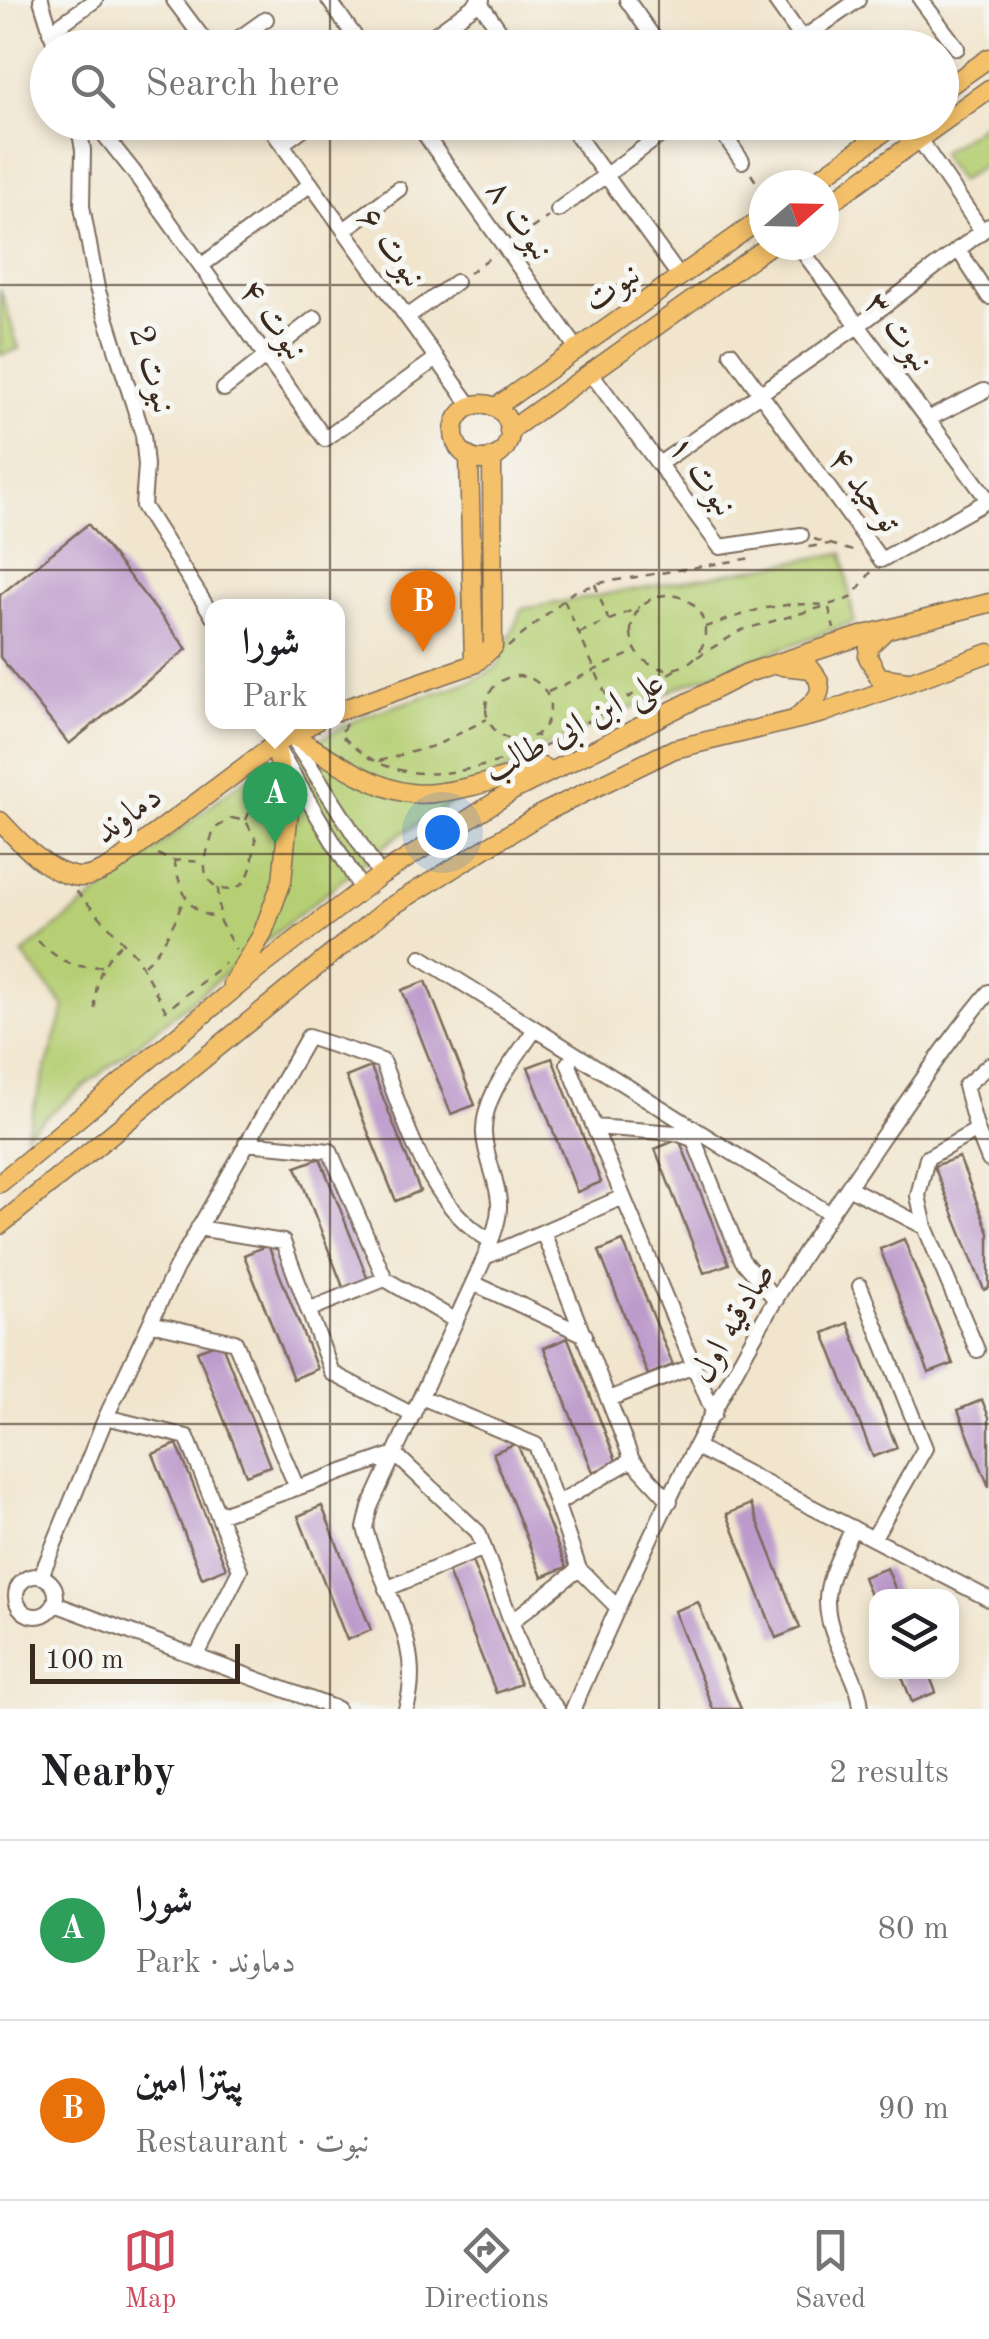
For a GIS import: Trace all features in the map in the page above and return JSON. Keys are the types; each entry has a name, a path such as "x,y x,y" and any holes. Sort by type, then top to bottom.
{"main road":[{"path":"959,79 989,58"},
{"path":"959,111 988,91"},
{"path":"831,170 873,140"},
{"path":"839,196 918,140"},
{"name":"نبوت","path":"496,407 749,228"},
{"name":"نبوت","path":"509,431 749,260"},
{"path":"679,276 694,298"},
{"path":"471,406 496,407 509,431 506,446 492,457 469,457 460,450 454,430 456,420 471,406"},
{"path":"469,457 474,664"},
{"path":"345,714 474,664 493,647 492,457"},
{"name":"علی ابن ابی طالب","path":"0,1183 362,890 514,790 763,668 989,603"},
{"path":"888,629 869,646 872,670 879,678 914,682"},
{"name":"علی ابن ابی طالب","path":"0,1226 387,909 543,814 674,749 840,708 989,653"},
{"path":"763,668 800,665 811,668 818,677 822,690 818,700 785,722"},
{"path":"224,998 262,935 282,880 289,809 283,780 282,733 365,777 410,794 458,788 573,760"},
{"name":"دماوند","path":"56,870 80,877 112,866 282,733"},
{"path":"0,821 56,870"}],"street":[{"path":"41,0 49,30"},
{"path":"53,30 95,0"},
{"path":"174,0 196,30"},
{"path":"329,0 350,30"},
{"path":"627,0 648,30"},
{"path":"775,0 797,30"},
{"path":"822,30 858,0"},
{"path":"921,0 944,30"},
{"path":"441,30 480,1 500,30"},
{"path":"250,30 266,19"},
{"name":"نبوت 2","path":"81,140 82,206 97,288 144,435 143,506 205,605"},
{"name":"نبوت ۴","path":"107,140 325,439 437,358"},
{"name":"نبوت ۶","path":"279,140 471,406"},
{"path":"282,144 287,140"},
{"name":"نبوت ۸","path":"429,140 578,350"},
{"path":"580,140 679,276"},
{"path":"558,210 654,140"},
{"path":"728,140 742,160"},
{"path":"659,464 859,324 986,228 920,140"},
{"path":"201,266 311,184"},
{"path":"344,230 399,189"},
{"path":"958,249 989,297"},
{"name":"نبوت ۳","path":"810,260 989,501"},
{"path":"407,317 456,282"},
{"path":"224,389 316,318"},
{"name":"توحید ۴","path":"731,353 881,560 989,501"},
{"name":"نبوت ۱","path":"591,372 720,546 806,541"},
{"path":"928,419 984,391"},
{"path":"282,733 381,876"},
{"path":"282,733 362,890"},
{"path":"421,957 830,1214"},
{"name":"صادقیه اول","path":"574,1709 696,1447 776,1300 848,1186 954,1033 989,992"},
{"path":"406,1709 412,1691 412,1656 365,1528 370,1507 486,1256 499,1205 484,1133 485,1120 500,1083 536,1028"},
{"path":"41,1576 106,1417 150,1323 198,1228 308,1038 382,1060 433,1186 470,1230 491,1241"},
{"path":"568,1063 714,1414"},
{"path":"989,1066 966,1086 989,1160"},
{"path":"688,1125 742,1260 776,1300"},
{"path":"594,1127 676,1133 694,1140"},
{"path":"976,1350 924,1226 918,1196 927,1158 977,1130"},
{"path":"246,1143 330,1152 385,1280 456,1321"},
{"path":"848,1186 924,1226"},
{"path":"486,1256 623,1196"},
{"path":"198,1228 283,1242 332,1373 412,1415"},
{"path":"543,1232 632,1460 670,1501"},
{"path":"308,1310 385,1280"},
{"path":"473,1283 585,1335"},
{"path":"860,1286 925,1448 873,1538"},
{"path":"150,1323 235,1342 297,1488"},
{"path":"609,1399 694,1366"},
{"path":"421,1397 536,1445 579,1569 618,1608"},
{"path":"106,1417 187,1437 240,1570 196,1657"},
{"path":"696,1447 989,1598"},
{"path":"218,1515 395,1454"},
{"path":"395,1454 478,1532 533,1680 557,1709"},
{"path":"556,1504 632,1460"},
{"path":"853,1528 832,1571 826,1593 827,1620 852,1674 861,1709"},
{"path":"386,1589 484,1548"},
{"path":"512,1621 579,1569"},
{"path":"41,1576 56,1590 55,1604 48,1613 31,1616 18,1606 15,1589 21,1581 41,1576"},
{"path":"55,1604 336,1709"}],"path":[{"path":"742,160 749,171"},
{"path":"806,541 829,544"},
{"path":"492,772 542,748 742,630 850,598 881,560 806,541"},
{"path":"508,647 573,592 595,584 758,556"},
{"path":"595,584 608,620"},
{"path":"579,633 662,595 685,598 701,615 705,626 704,640 691,661"},
{"path":"564,600 612,707"},
{"path":"705,626 760,609 828,605"},
{"path":"828,605 838,644"},
{"path":"641,606 631,628 636,650 655,666 680,667"},
{"path":"546,692 636,650"},
{"path":"521,676 540,684 546,692 550,713 547,723 536,734 511,739 501,735 488,718 488,698 501,681 521,676"},
{"path":"350,768 438,745 488,718"},
{"path":"341,729 340,735 375,762 434,775 542,748"},
{"path":"536,734 542,748"},
{"path":"246,822 257,794 283,780"},
{"path":"232,818 246,822 256,840 249,874 240,886 233,890 218,888 207,877 205,862 218,823 232,818"},
{"path":"143,844 174,860 205,862"},
{"path":"174,860 185,896 200,912 220,917"},
{"path":"56,870 143,966 166,1011 238,953 220,917 218,888"},
{"path":"143,966 171,931 185,896"},
{"path":"38,941 68,966 102,966"},
{"path":"95,1009 95,985 102,966 123,942"}],"green space":[{"path":"989,120 989,161 959,181 940,153"},
{"path":"0,288 19,349 0,355"},
{"path":"843,553 854,622 686,684 542,748 396,837 26,1133 65,1007 22,954 240,782 364,716 469,682 496,668 522,609"}],"building":[{"path":"88,524 187,649 69,744 0,657 0,595"},
{"path":"426,981 475,1105 451,1114 402,990"},
{"path":"552,1058 601,1182 577,1192 528,1067"},
{"path":"371,1067 420,1191 396,1201 346,1077"},
{"path":"679,1139 729,1264 704,1273 655,1149"},
{"path":"959,1157 989,1233 989,1288 984,1290 934,1166"},
{"path":"320,1158 369,1282 345,1292 296,1167"},
{"path":"904,1239 953,1364 929,1373 880,1249"},
{"path":"623,1241 673,1365 648,1375 599,1251"},
{"path":"268,1245 317,1369 293,1379 244,1255"},
{"path":"848,1323 897,1448 873,1457 824,1333"},
{"path":"568,1338 617,1463 593,1472 544,1348"},
{"path":"221,1342 270,1466 246,1475 197,1351"},
{"path":"982,1400 989,1417 989,1487 958,1410"},
{"path":"517,1443 566,1567 542,1577 493,1453"},
{"path":"177,1444 226,1568 202,1578 153,1454"},
{"path":"751,1504 800,1628 776,1638 727,1514"},
{"path":"322,1506 371,1630 347,1640 298,1516"},
{"path":"471,1559 520,1684 496,1693 447,1569"},
{"path":"887,1568 895,1589 869,1589 869,1593 863,1577"},
{"path":"698,1602 741,1709 713,1709 674,1611"},
{"path":"903,1679 931,1679 936,1692 912,1702"}],"place":[{"name":"پیتزا امین","path":"423,652"},
{"name":"شورا","path":"275,844"}]}
